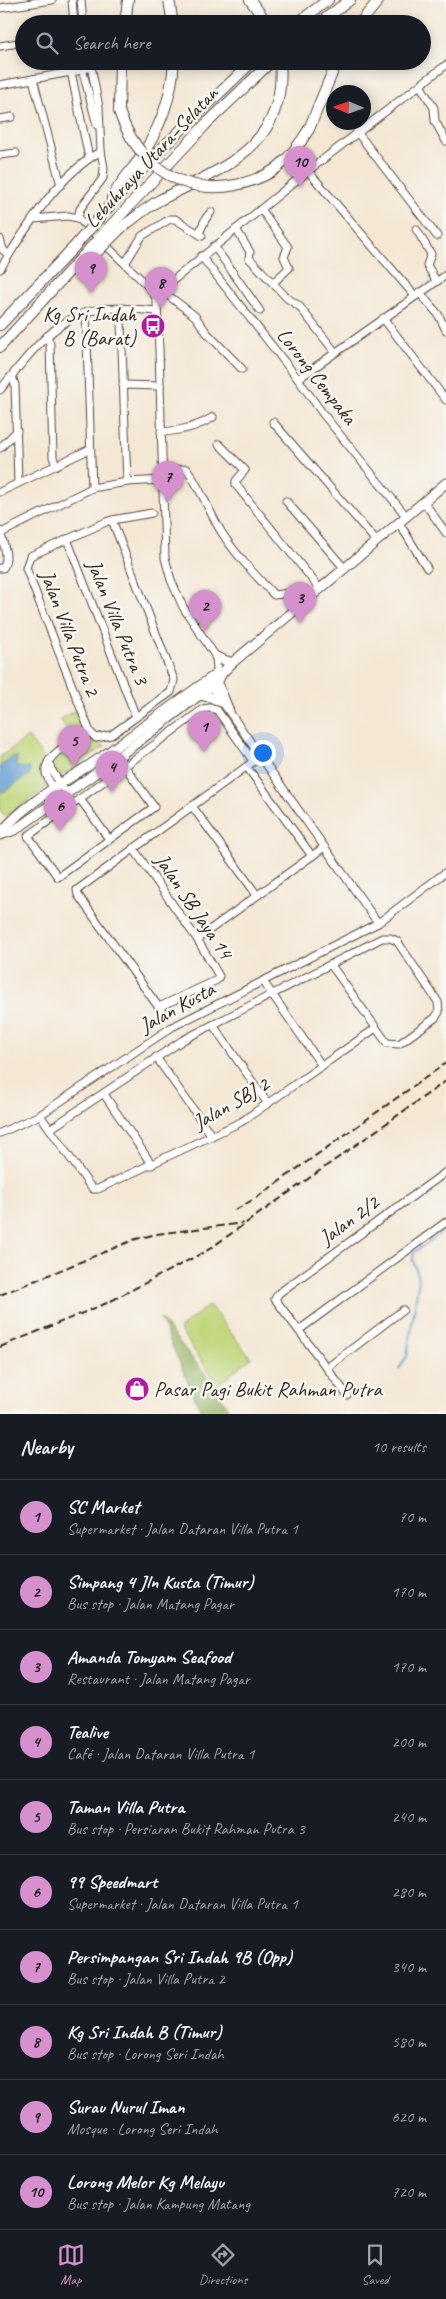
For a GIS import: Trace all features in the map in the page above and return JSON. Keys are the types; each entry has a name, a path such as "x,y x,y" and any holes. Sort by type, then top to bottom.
{"highway":[{"path":"126,15 128,0"},
{"path":"169,0 172,15"},
{"path":"250,0 261,15"},
{"path":"308,15 328,0"},
{"path":"330,15 350,0"},
{"path":"366,15 379,0"},
{"path":"120,70 119,111 124,128 135,147 155,166 183,182 206,187 223,187 248,182 276,169 297,149 309,129 332,70"},
{"path":"106,210 117,188 155,134 167,102 172,70"},
{"name":"Lebuhraya Utara–Selatan","path":"0,325 74,247 160,150 244,70"},
{"name":"Lebuhraya Utara–Selatan","path":"0,347 80,260 95,249 206,124 263,70"},
{"path":"119,223 228,166 248,151 266,130 278,102 282,80 281,70"}],"main road":[{"path":"0,834 15,830 170,718 232,663 446,483"},
{"path":"214,655 232,663"},
{"path":"197,693 201,678 216,677"},
{"path":"0,834 9,822 158,714 197,693 223,704"},
{"path":"158,714 159,719 170,718"}],"street":[{"path":"0,8 15,3 52,0"},
{"path":"72,0 73,15"},
{"path":"81,0 82,15"},
{"path":"0,46 15,44"},
{"path":"155,295 260,209 446,64"},
{"path":"0,85 82,70 99,132"},
{"path":"78,218 80,209 103,178 104,168 99,132 100,107 92,70"},
{"path":"70,72 89,158"},
{"path":"33,80 61,185"},
{"path":"420,85 434,108 435,121 446,141"},
{"path":"0,119 12,117"},
{"path":"358,132 437,236"},
{"path":"0,269 33,219 61,185 89,158 101,151"},
{"path":"0,155 16,153"},
{"path":"308,171 417,294 438,314 446,330"},
{"path":"260,209 288,247 284,256 289,268 273,283"},
{"path":"126,262 142,236 170,219 175,219 200,234 206,218 211,212"},
{"path":"33,219 68,216 78,218 126,262 148,284 155,295 160,386 165,558 167,565 183,607 214,655 216,677 223,704 230,711 323,848 378,923"},
{"path":"236,229 250,252 249,258 287,298 299,306 335,352"},
{"path":"416,229 432,254 427,265 436,281"},
{"path":"0,238 3,250 9,255"},
{"path":"214,246 260,311"},
{"name":"Lorong Cempaka","path":"201,256 298,379 323,414 407,517"},
{"path":"298,379 446,275"},
{"path":"161,290 194,316 207,333 242,369"},
{"path":"0,390 58,326 86,312 123,308 157,311"},
{"path":"123,308 121,322 127,482"},
{"path":"86,312 92,488"},
{"path":"383,318 446,400"},
{"path":"47,336 50,344 53,457 56,465"},
{"path":"12,376 15,384 18,482"},
{"path":"123,385 160,386"},
{"path":"161,432 190,428 204,423 213,417"},
{"path":"273,422 377,542"},
{"path":"0,448 17,431"},
{"path":"219,444 244,470 236,481 236,485 320,589"},
{"path":"0,492 90,449"},
{"path":"162,470 187,469 210,507 222,533 243,560 274,595 290,593 300,606"},
{"path":"0,568 3,568 6,564 7,558 0,532 92,488 127,482 162,480"},
{"path":"286,501 345,568"},
{"path":"424,502 446,534"},
{"name":"Jalan Villa Putra 2","path":"90,732 26,568 30,556 66,539 112,520 152,513"},
{"path":"63,795 46,771 49,760 55,754 90,732 93,736 102,738 111,735 171,692 174,680 112,520"},
{"path":"399,523 427,568"},
{"name":"Jalan Villa Putra 3","path":"66,539 136,717"},
{"path":"216,677 230,711"},
{"path":"118,757 124,766 154,807 58,877 28,836 80,799 124,766 203,709 218,710 253,762"},
{"path":"243,747 251,741"},
{"path":"165,1016 78,895 77,890 261,756"},
{"path":"247,767 312,856"},
{"path":"80,799 109,839"},
{"path":"192,806 257,895"},
{"name":"Jalan SB Jaya 14","path":"133,848 197,939 219,974 219,979 159,1007"},
{"path":"197,939 323,848"},
{"name":"Jalan Kusta","path":"0,1133 40,1114 172,1027 378,923 446,872"},
{"path":"40,1114 50,1129 183,1040 331,966 382,938 390,938 396,941 438,1002 440,1008 435,1018 399,1044 387,1043 331,966"},
{"path":"262,981 322,1066"},
{"path":"212,1025 268,1104"},
{"name":"Jalan SBJ 2","path":"50,1129 93,1189 98,1189 212,1136 268,1104 376,1028"},
{"path":"156,1057 212,1136"},
{"path":"104,1094 152,1165"},
{"name":"Jalan 2/2","path":"299,1330 275,1299 287,1288 446,1172"},
{"path":"346,1395 328,1367 299,1330 446,1222"},
{"path":"328,1367 404,1310"}],"green space":[{"path":"79,709 85,722 84,729 72,736 60,719"},
{"path":"28,737 45,760 43,775 46,788 5,817 0,811 0,792 7,791 30,768 16,767 17,757 12,757 0,767 0,757"},
{"path":"92,740 105,746 63,775 59,774 55,768 55,759 82,741"},
{"path":"209,1305 251,1358 218,1384 179,1329"},
{"path":"160,1318 214,1385 231,1414 202,1414"}],"water":[{"path":"12,757 17,757 16,767 30,768 30,775 0,792 0,767"}],"waterway":[{"path":"399,1369 407,1356 419,1279 413,1260 414,1252 446,1230"}],"railway":[{"path":"235,1210 256,1198 446,1063"},
{"path":"0,1347 107,1303 208,1250 446,1081"},
{"path":"0,1295 136,1239 157,1234 243,1223"}],"place":[{"name":"Lorong Melor Kg Melayu","path":"300,187"},
{"name":"Surau Nurul Iman","path":"91,293"},
{"name":"Kg Sri Indah B (Timur)","path":"161,308"},
{"name":"Kg Sri Indah B (Barat)","path":"153,326"},
{"name":"Persimpangan Sri Indah 9B (Opp)","path":"168,502"},
{"name":"Amanda Tomyam Seafood","path":"300,623"},
{"name":"Simpang 4 Jln Kusta (Timur)","path":"205,631"},
{"name":"SC Market","path":"204,752"},
{"name":"Taman Villa Putra","path":"74,766"},
{"name":"Tealive","path":"112,792"},
{"name":"99 Speedmart","path":"60,831"},
{"name":"Pasar Pagi Bukit Rahman Putra","path":"137,1389"}]}
